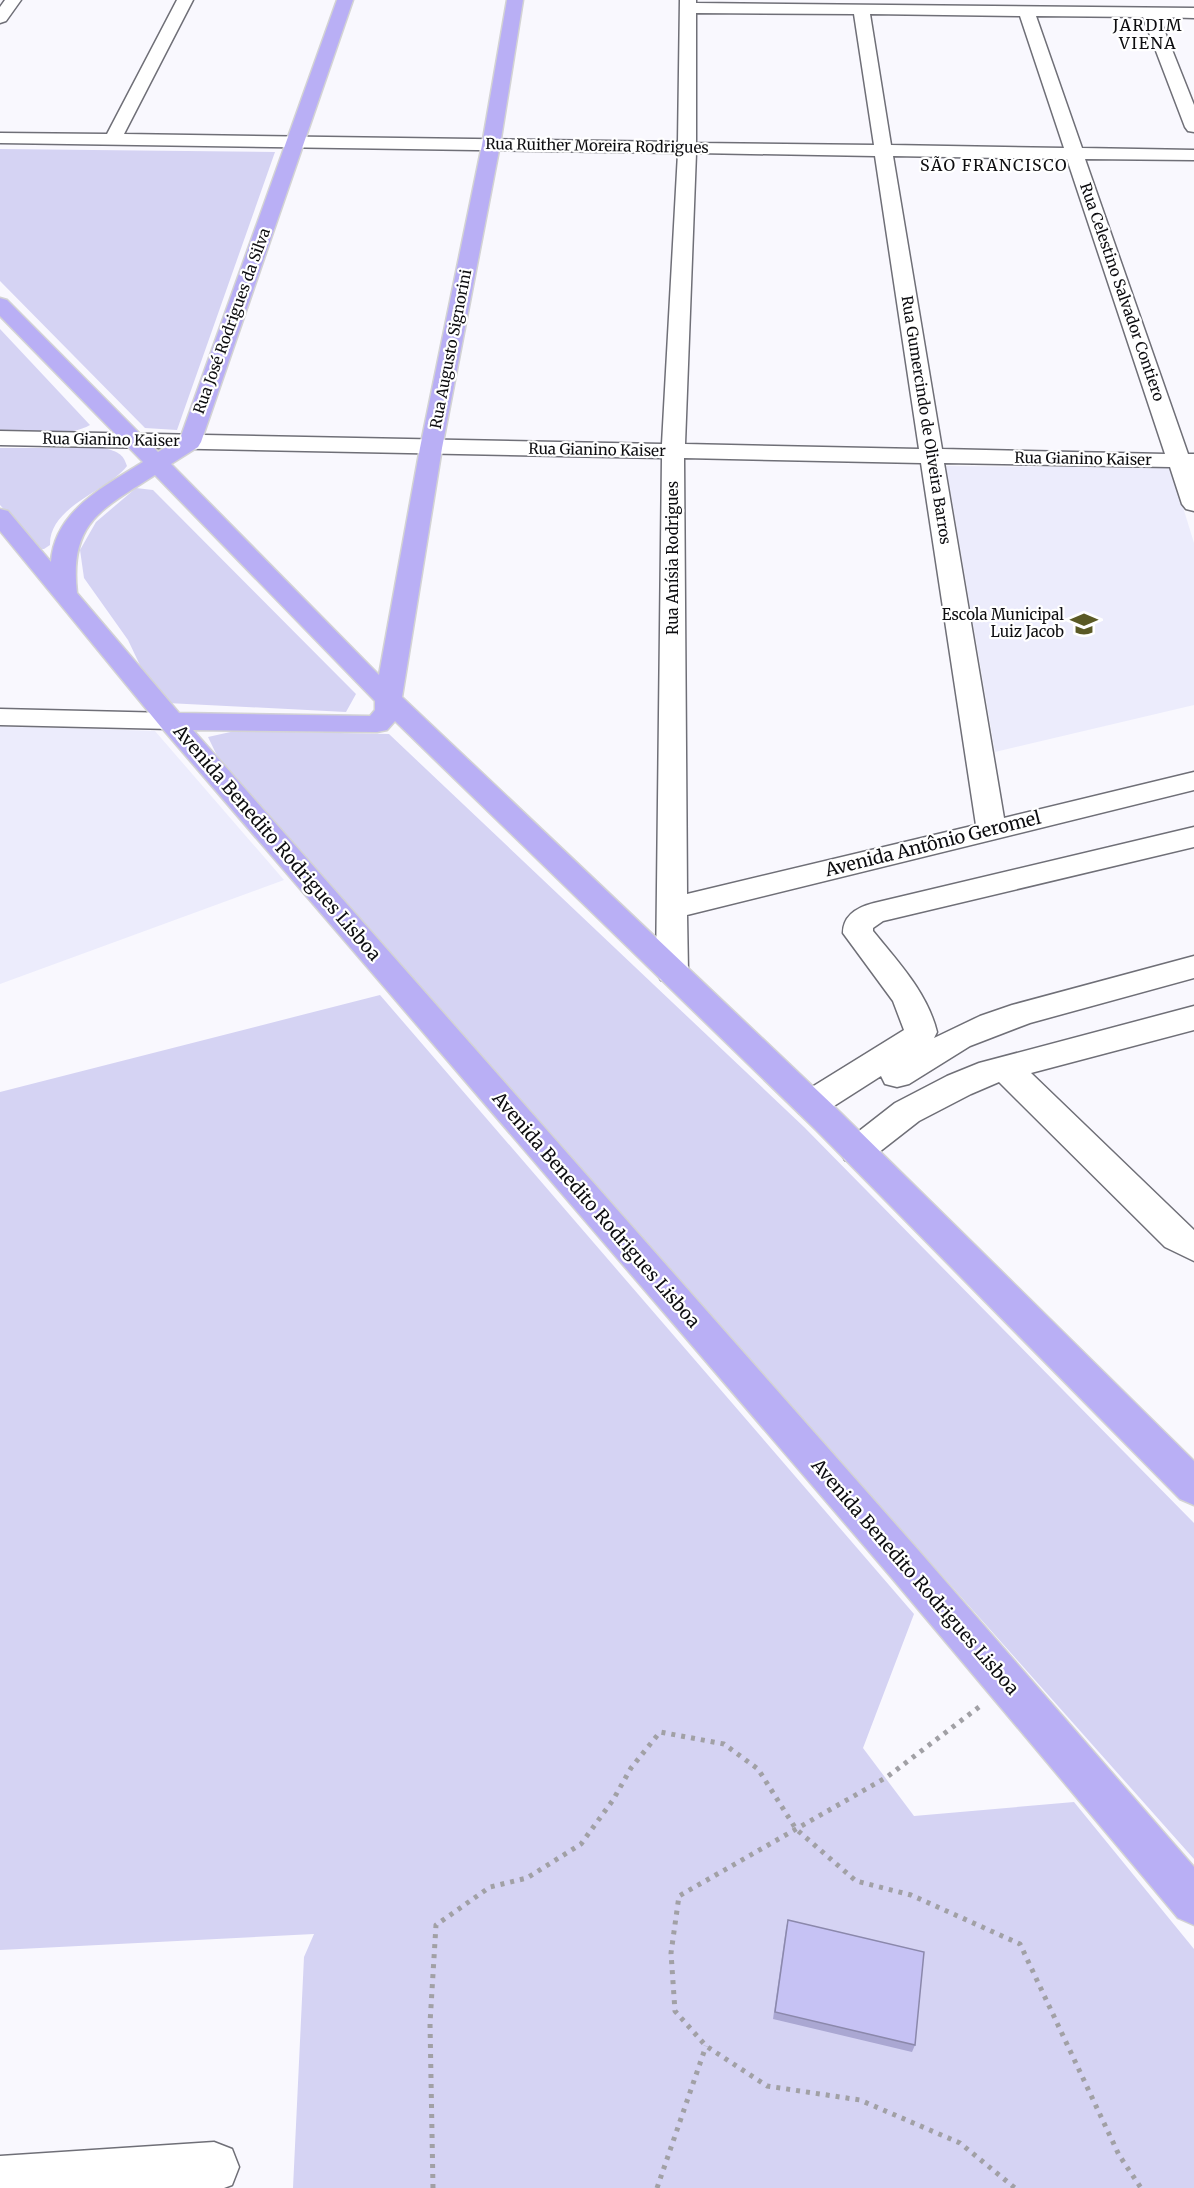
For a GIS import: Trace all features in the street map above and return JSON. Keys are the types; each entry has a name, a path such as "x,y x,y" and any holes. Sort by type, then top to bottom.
{"main road":[{"name":"Rua José Rodrigues da Silva","path":"190,442 345,0"},
{"name":"Rua Augusto Signorini","path":"171,721 377,724 389,712 388,699 432,448 492,145 515,0"},
{"path":"0,304 388,699 835,1128 1194,1487"},
{"path":"65,592 64,552 74,527 95,504 190,442"},
{"name":"Avenida Benedito Rodrigues Lisboa","path":"0,516 171,721 1194,1902"}],"street":[{"path":"0,18 13,0"},
{"path":"113,139 185,0"},
{"path":"688,4 861,10 1194,13"},
{"name":"Rua Anísia Rodrigues","path":"672,972 673,451 687,147 688,4"},
{"name":"Rua Gumercindo de Oliveira Barros","path":"861,10 991,830"},
{"name":"Rua Celestino Salvador Contiero","path":"1026,11 1187,461 1194,504"},
{"path":"1149,13 1194,127"},
{"name":"Rua Ruither Moreira Rodrigues","path":"0,138 1194,155"},
{"name":"Rua Gianino Kaiser","path":"0,438 1187,461"},
{"path":"0,717 171,721"},
{"name":"Avenida Antônio Geromel","path":"673,908 1194,781"},
{"path":"835,1128 874,1078 921,1032 920,1021 907,997 858,933 858,925 864,918 874,913 1194,837"},
{"path":"874,1078 990,1024 1023,1013 1194,968"},
{"path":"835,1128 929,1078 998,1070 1194,1018"},
{"path":"998,1070 1177,1237 1194,1247"},
{"path":"0,2181 214,2167"}],"path":[{"path":"1008,1685 887,1777 679,1896 671,1953 675,2011 706,2046 767,2086 860,2100 960,2143 1016,2188"},
{"path":"433,2188 430,2023 436,1925 490,1887 527,1878 581,1844 613,1800 631,1768 660,1732 724,1744 758,1769 796,1829 856,1881 911,1895 1020,1944 1119,2155 1141,2188"},
{"path":"657,2188 706,2046"}],"shaded area":[{"path":"0,149 275,152 177,430 145,428 0,281"},
{"path":"0,329 90,425 81,429 59,432 0,430"},
{"path":"0,448 105,448 124,458 127,466 118,475 69,509 52,531 50,545 39,549 0,505"},
{"name":"Escola Municipal Luiz Jacob","path":"946,466 1171,468 1194,543 1194,705 995,752"},
{"path":"136,488 153,490 356,694 346,712 167,703 146,678 128,640 84,578 80,550 96,522"},
{"path":"0,726 155,731 284,880 0,984"},
{"path":"235,731 389,734 804,1127 1194,1523 1194,1859 222,766 208,737"},
{"path":"380,995 914,1614 863,1748 914,1816 1074,1802 1194,1949 1194,2188 293,2188 304,1957 314,1934 0,1950 0,1092"}],"building":[{"path":"788,1920 924,1952 915,2045 775,2012"}],"place":[{"name":"Escola Municipal Luiz Jacob","path":"1084,624"}],"district":[{"name":"JARDIM VIENA","path":"1148,34"},
{"name":"SÃO FRANCISCO","path":"994,165"}]}
